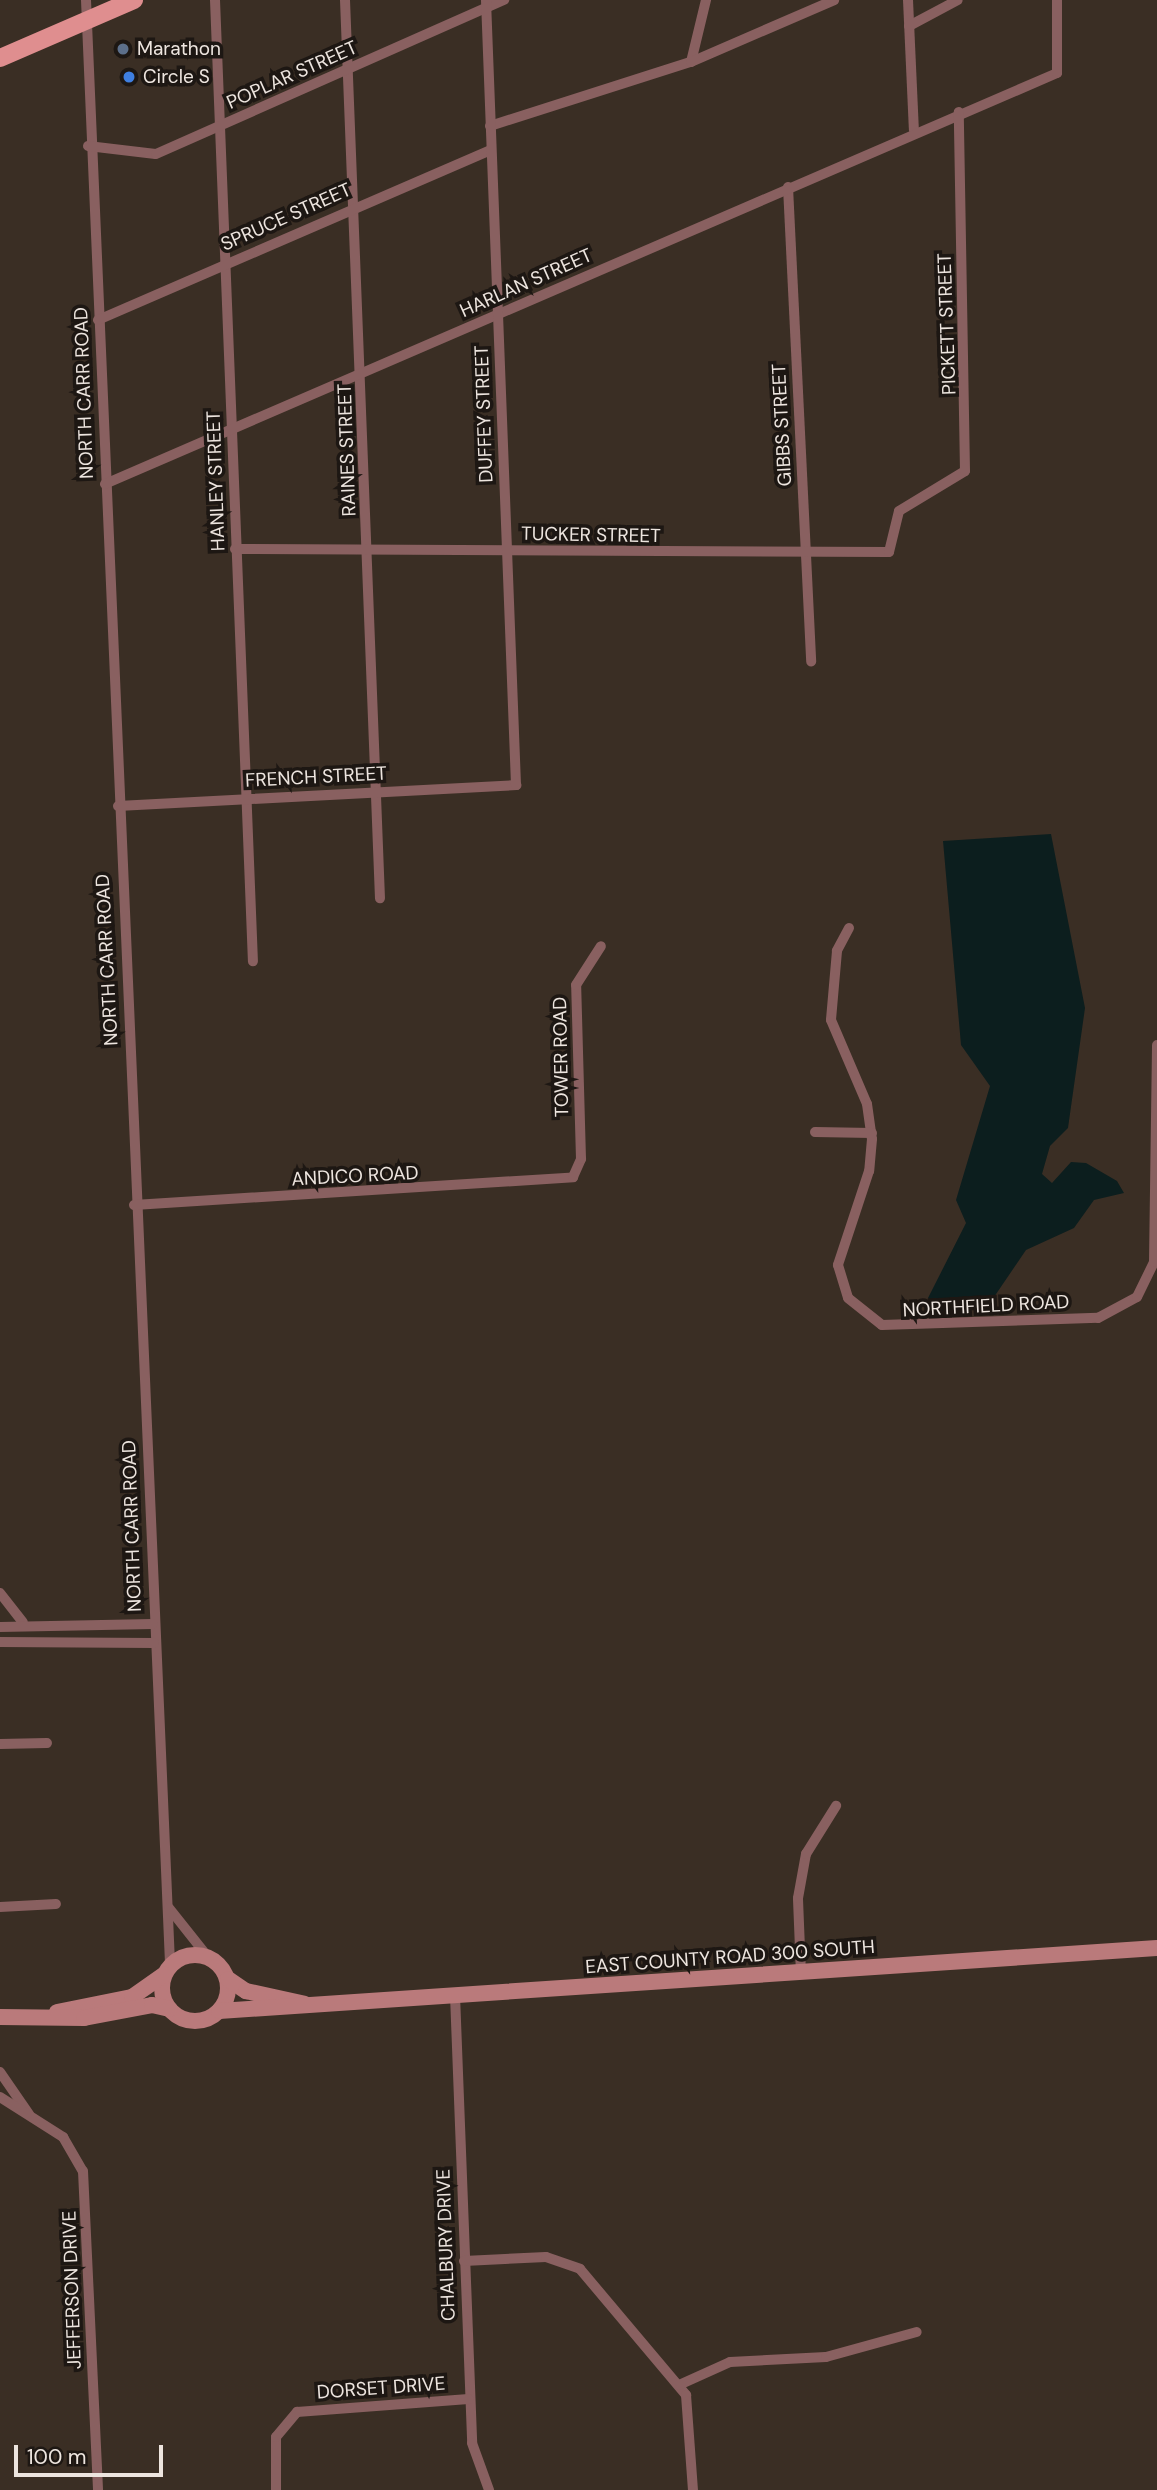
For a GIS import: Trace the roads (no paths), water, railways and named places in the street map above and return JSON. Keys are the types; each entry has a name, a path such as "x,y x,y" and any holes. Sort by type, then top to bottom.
{"main road":[{"path":"0,58 134,0"}],"street":[{"name":"NORTH CARR ROAD","path":"86,0 88,146 98,320 167,1970"},
{"name":"HANLEY STREET","path":"215,0 233,430 235,549 250,799 253,961"},
{"name":"RAINES STREET","path":"345,0 352,208 362,374 380,898"},
{"name":"POPLAR STREET","path":"88,146 156,154 486,4 504,0"},
{"path":"691,62 706,0"},
{"path":"490,126 691,62 834,0"},
{"path":"908,0 914,130"},
{"path":"909,26 958,0"},
{"name":"HARLAN STREET","path":"105,484 498,315 914,130 1057,73 1057,0"},
{"name":"DUFFEY STREET","path":"486,4 516,785"},
{"name":"PICKETT STREET","path":"911,503 958,480 968,449 959,112"},
{"name":"SPRUCE STREET","path":"98,320 490,150"},
{"name":"GIBBS STREET","path":"788,187 811,661"},
{"name":"TUCKER STREET","path":"235,549 805,555 889,552 899,511 911,503"},
{"name":"FRENCH STREET","path":"118,806 516,785"},
{"name":"NORTHFIELD ROAD","path":"849,928 837,951 831,1020 872,1133 869,1171 838,1265 848,1298 866,1317 910,1329 1108,1316 1137,1297 1153,1271 1157,1045"},
{"name":"TOWER ROAD","path":"575,1175 581,1159 576,985 601,946"},
{"path":"815,1132 872,1133"},
{"name":"ANDICO ROAD","path":"134,1205 559,1182 575,1175"},
{"path":"0,1593 23,1622"},
{"path":"0,1627 23,1622 93,1629 153,1624"},
{"path":"0,1642 154,1643"},
{"path":"0,1744 47,1743"},
{"path":"801,1974 798,1898 806,1854 836,1806"},
{"name":"NORTH CARR ROAD","path":"165,1899 179,1927 208,1957"},
{"path":"0,1907 56,1904"},
{"name":"EAST COUNTY ROAD 300 SOUTH","path":"219,2011 1157,1948"},
{"path":"0,2017 48,2015 84,2018 152,2005 170,2009 194,2021 219,2011 228,1979 208,1957 188,1955 132,1997 48,2015"},
{"path":"167,1970 170,2009"},
{"name":"EAST COUNTY ROAD 300 SOUTH","path":"228,1979 246,1991 305,2004"},
{"name":"CHALBURY DRIVE","path":"455,1995 472,2443 489,2490"},
{"name":"JEFFERSON DRIVE","path":"0,2071 29,2114"},
{"name":"JEFFERSON DRIVE","path":"0,2097 29,2114 72,2146 85,2182 98,2490"},
{"path":"464,2260 546,2257 580,2269 679,2385 690,2408 693,2490"},
{"path":"679,2385 730,2361 826,2357 917,2332"},
{"name":"DORSET DRIVE","path":"276,2490 276,2437 297,2412 469,2399"}],"place":[{"name":"Marathon","path":"123,49"},
{"name":"Circle S","path":"129,77"}]}
